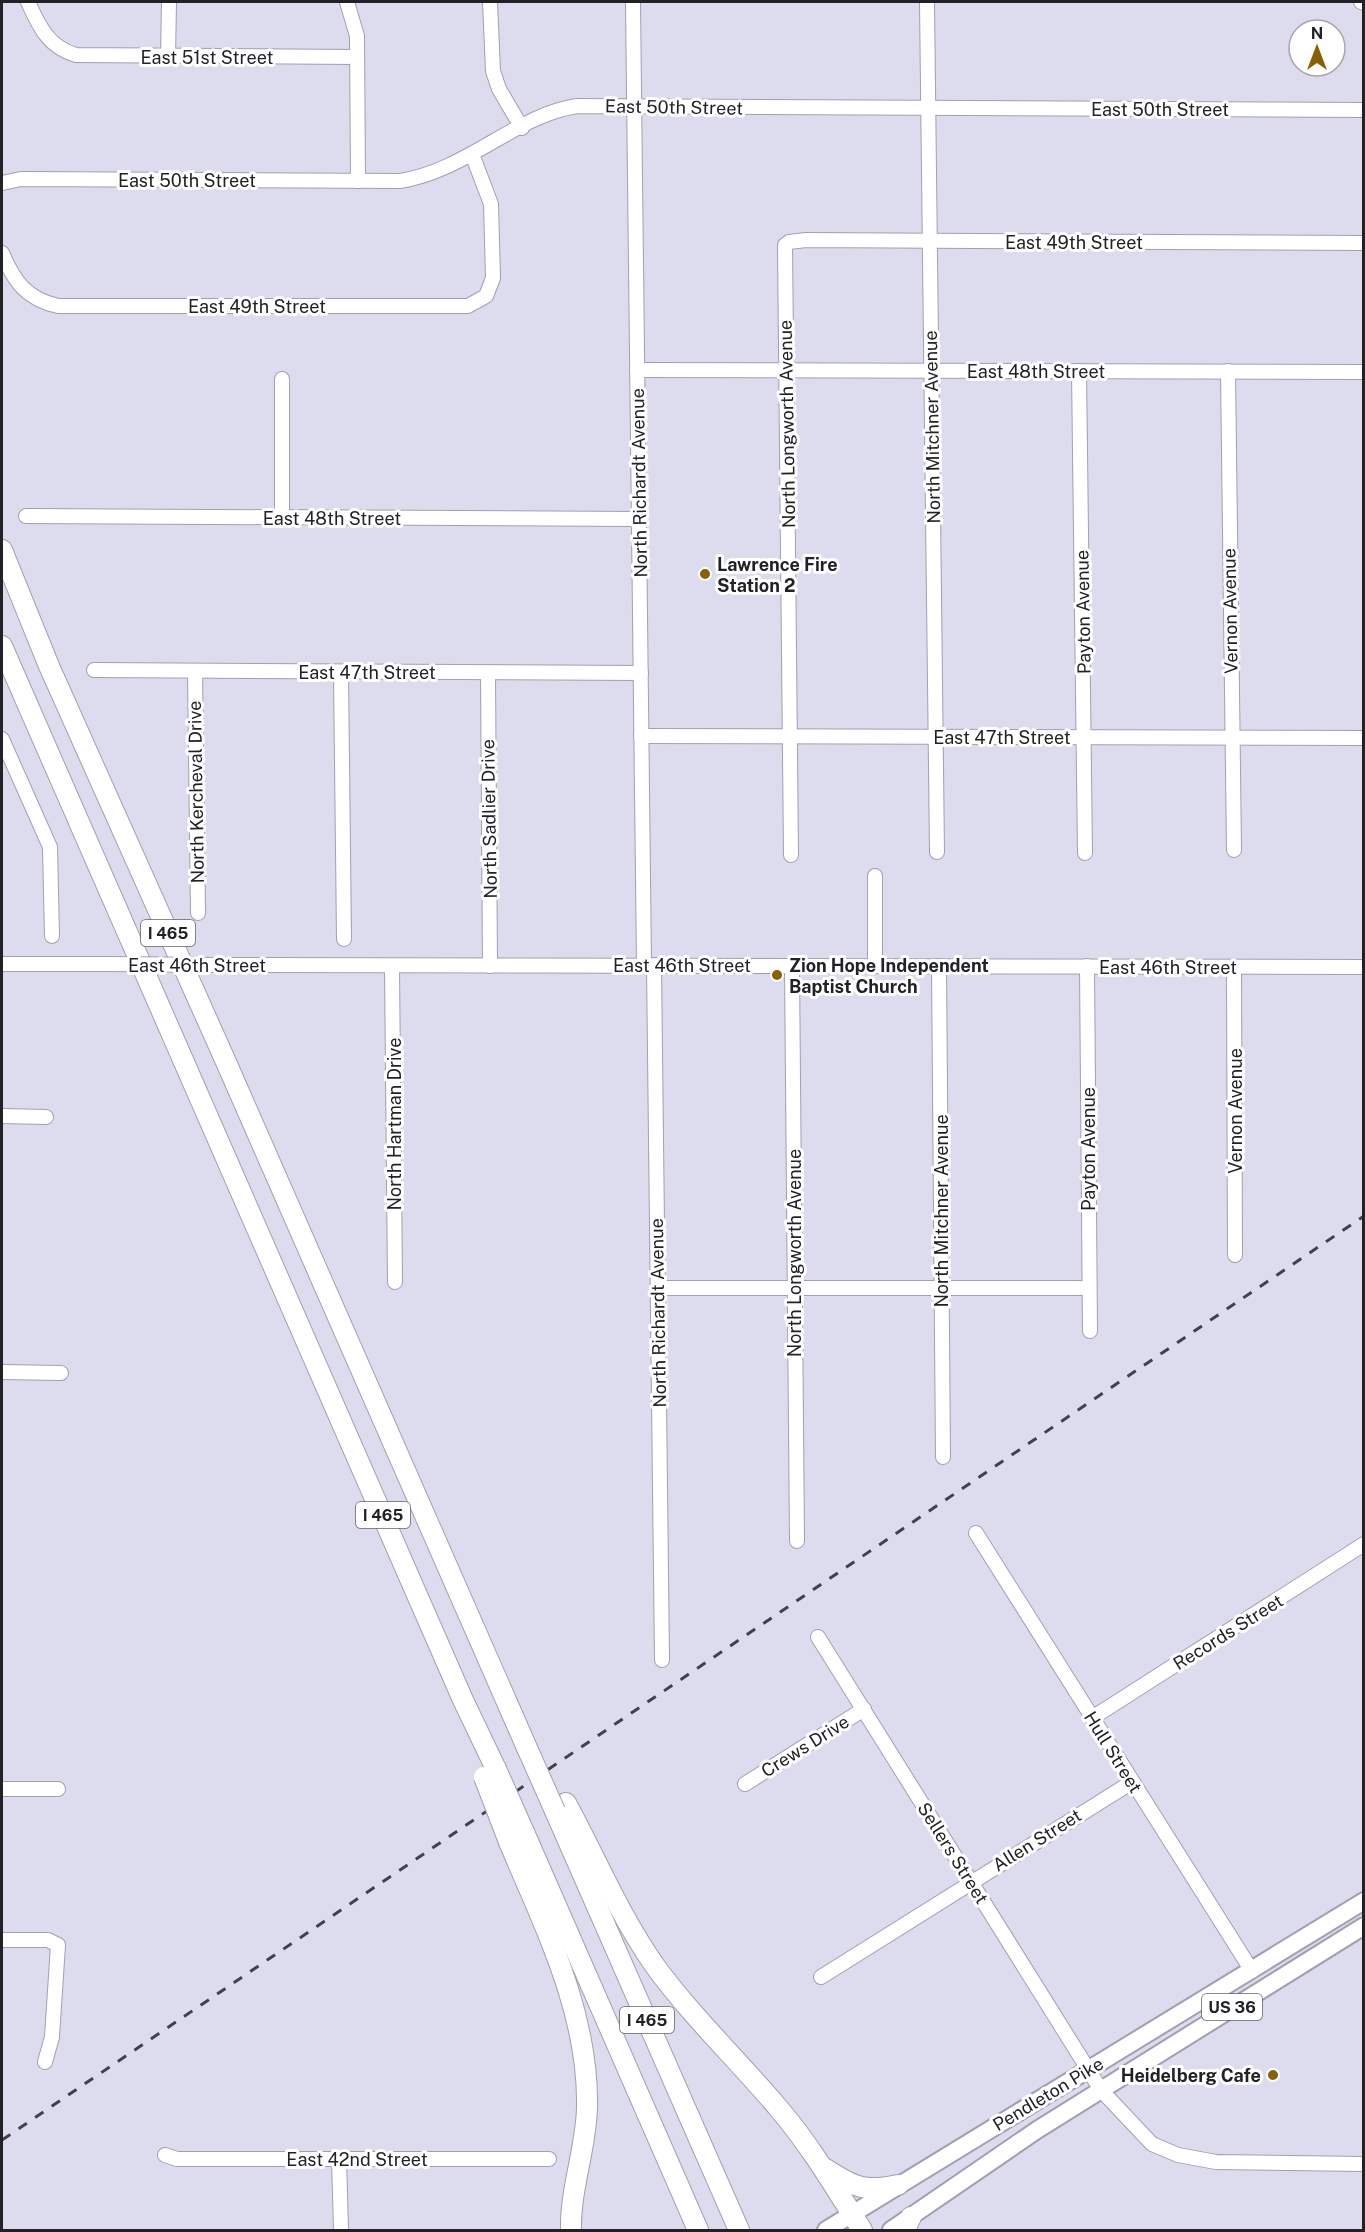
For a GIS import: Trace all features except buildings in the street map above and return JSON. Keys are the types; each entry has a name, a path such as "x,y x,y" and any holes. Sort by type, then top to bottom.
{"highway":[{"name":"I 465","path":"2,550 53,676 467,1611 560,1807 739,2230"},
{"name":"I 465","path":"2,646 462,1700 516,1837 698,2230"},
{"path":"560,1807 619,1909 655,1965 702,2025 782,2112 823,2167 857,2222"},
{"path":"516,1837 572,1999 584,2054 586,2119 571,2230"},
{"path":"823,2167 852,2185 867,2190 898,2185"}],"main road":[{"name":"Pendleton Pike","path":"826,2230 857,2222 898,2185 1364,1901"},
{"name":"Pendleton Pike","path":"891,2230 908,2224 1101,2090 1364,1926"}],"street":[{"name":"East 51st Street","path":"28,2 40,29 58,47 81,55 357,57"},
{"path":"168,57 169,2"},
{"path":"347,2 356,27 357,181"},
{"path":"490,2 493,71 499,89 522,128"},
{"name":"North Richardt Avenue","path":"633,2 641,736 658,1288 662,1660"},
{"name":"North Mitchner Avenue","path":"927,2 937,852"},
{"name":"East 50th Street","path":"2,183 21,179 357,181 418,178 440,171 544,116 569,108 1364,110"},
{"name":"East 49th Street","path":"2,253 12,276 29,295 58,306 463,307 484,297 493,278 492,208 488,189 472,154"},
{"name":"East 49th Street","path":"785,245 789,242 806,240 1364,243"},
{"name":"North Longworth Avenue","path":"785,245 791,736 790,855"},
{"name":"East 48th Street","path":"637,369 1364,372"},
{"name":"Payton Avenue","path":"1079,371 1085,853"},
{"name":"Vernon Avenue","path":"1227,372 1234,850"},
{"path":"282,379 282,518"},
{"name":"East 48th Street","path":"26,516 639,519"},
{"name":"East 47th Street","path":"94,670 641,673"},
{"name":"North Kercheval Drive","path":"195,671 198,913"},
{"path":"341,673 344,939"},
{"name":"North Sadlier Drive","path":"488,673 490,966"},
{"name":"East 47th Street","path":"641,736 1364,738"},
{"path":"2,739 50,847 52,936"},
{"path":"875,876 875,966"},
{"name":"East 46th Street","path":"2,964 1364,967"},
{"name":"North Hartman Drive","path":"392,966 395,1282"},
{"name":"North Longworth Avenue","path":"792,966 797,1541"},
{"name":"North Mitchner Avenue","path":"939,966 943,1457"},
{"name":"Payton Avenue","path":"1087,966 1090,1331"},
{"name":"Vernon Avenue","path":"1234,967 1235,1254"},
{"path":"2,1116 46,1117"},
{"path":"658,1288 1089,1288"},
{"path":"2,1372 61,1373"},
{"name":"Hull Street","path":"976,1533 1252,1971"},
{"name":"Records Street","path":"1092,1718 1364,1544"},
{"name":"Sellers Street","path":"818,1637 1089,2069"},
{"name":"Crews Drive","path":"746,1784 864,1709"},
{"name":"Allen Street","path":"821,1977 970,1881 1132,1782"},
{"path":"2,1789 58,1789"},
{"path":"2,1940 48,1940 58,1946 52,2037 45,2062"},
{"path":"1089,2069 1101,2090 1152,2144 1178,2155 1216,2162 1364,2164"},
{"name":"East 42nd Street","path":"165,2155 177,2159 549,2159"},
{"path":"339,2159 341,2230"}],"railway":[{"path":"2,2140 1364,1216"}],"place":[{"name":"Lawrence Fire Station 2","path":"705,574"},
{"name":"Zion Hope Independent Baptist Church","path":"777,975"},
{"name":"Heidelberg Cafe","path":"1273,2075"}]}
